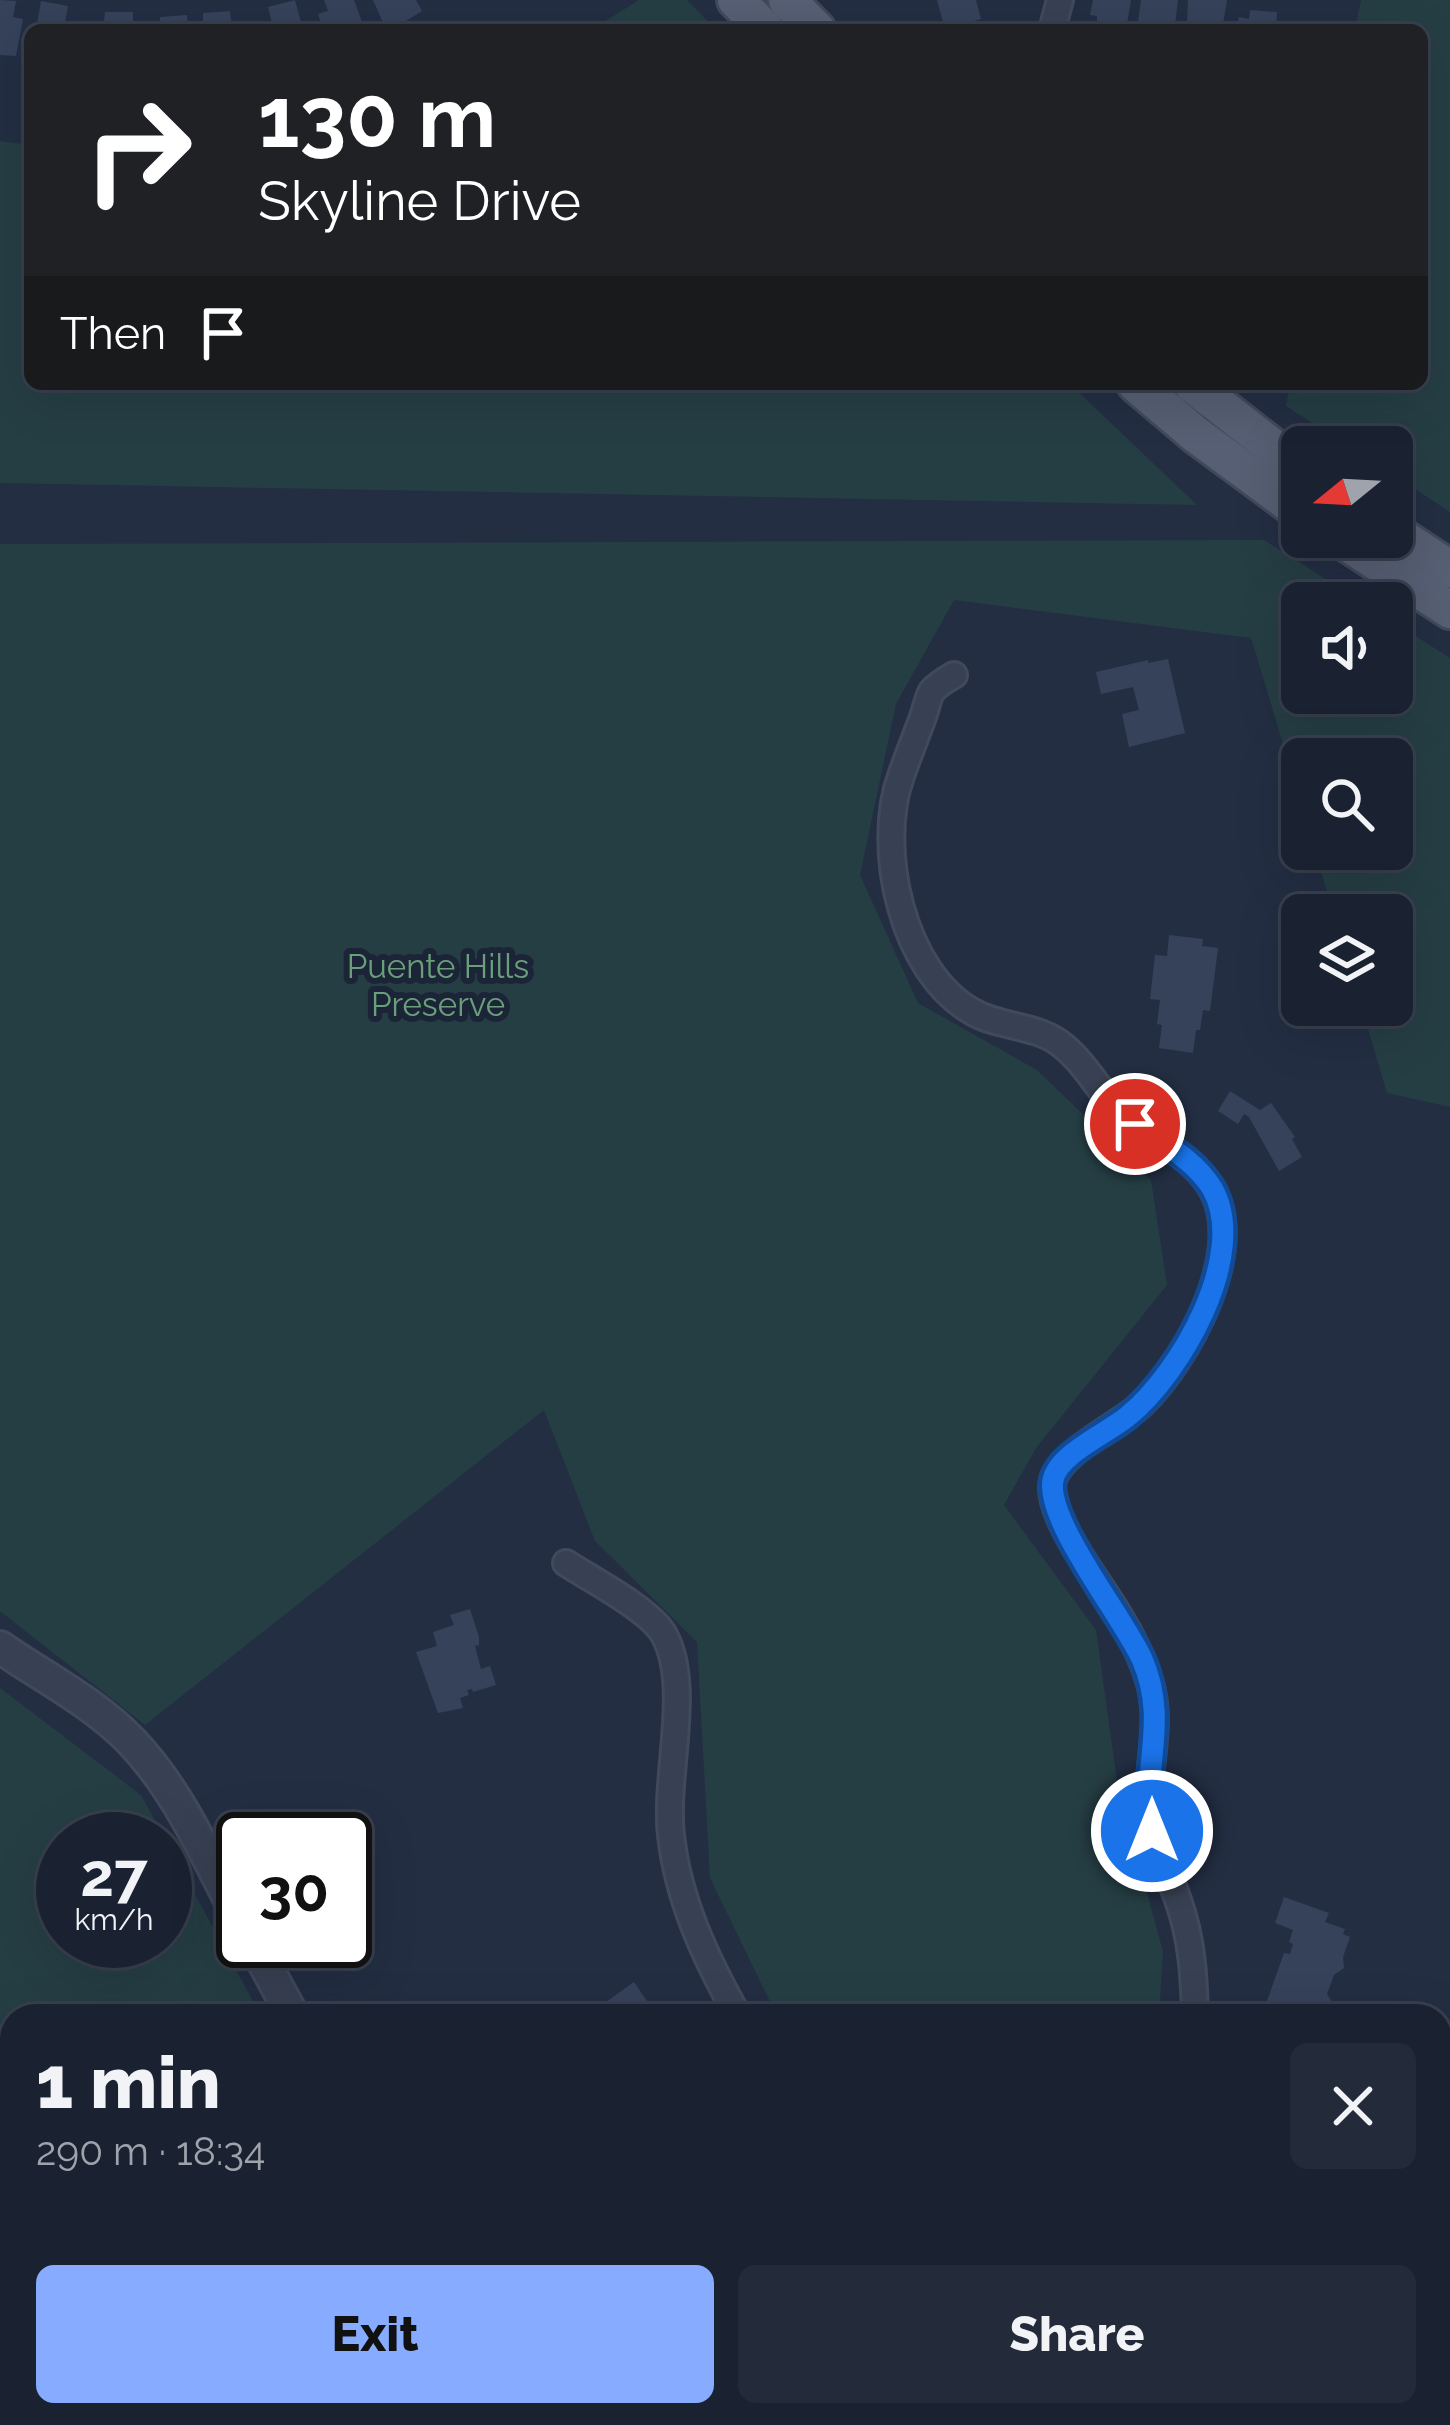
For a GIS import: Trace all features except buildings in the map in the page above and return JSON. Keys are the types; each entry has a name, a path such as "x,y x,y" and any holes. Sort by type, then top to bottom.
{"main road":[{"path":"736,0 760,24"},
{"path":"788,0 811,24"},
{"path":"1143,390 1281,497"},
{"path":"1200,390 1281,454"},
{"path":"1413,544 1450,568"},
{"path":"1370,558 1450,610"}],"street":[{"path":"954,675 933,690 894,801 896,884 917,948 945,988 970,1010 1063,1046 1123,1114 1197,1169 1211,1188 1220,1214 1222,1241 1215,1281 1177,1358 1144,1402 1059,1465 1052,1488 1060,1518 1128,1632 1152,1688 1155,1733 1150,1818 1188,1929 1195,2004"},
{"path":"566,1563 655,1623 670,1648 677,1688 669,1804 673,1854 694,1927 732,2004"},
{"path":"0,1647 97,1712 146,1757 216,1875"},
{"path":"267,1968 286,2004"}],"green space":[{"path":"639,0 687,0 710,24 601,24"},
{"path":"1361,0 1450,0 1450,512 1413,488 1413,426 1317,426 1286,406 1289,390 1428,390 1428,24 1356,24"},
{"path":"0,141 24,144 24,390 1076,390 1197,505 0,483"},
{"name":"Puente Hills Preserve","path":"1264,540 1281,551 1281,558 1293,558 1331,582 1281,582 1281,714 1413,714 1413,634 1450,658 1450,1107 1387,1093 1367,1026 1413,1026 1413,894 1328,894 1320,870 1413,870 1413,738 1281,738 1251,638 954,600 896,704 860,875 918,1003 1037,1070 1151,1180 1167,1285 1036,1448 1004,1505 1096,1630 1117,1781 1163,1952 1160,2004 771,2004 710,1878 697,1642 595,1541 544,1410 145,1725 0,1611 0,544"},
{"path":"0,1688 141,1795 150,1812 36,1812 36,1968 192,1968 192,1889 216,1933 216,1968 235,1968 254,2004 0,2004"}],"route":[{"path":"1135,1124 1191,1163 1211,1188 1221,1217 1220,1262 1205,1306 1159,1385 1129,1415 1065,1459 1055,1472 1052,1488 1060,1518 1128,1632 1152,1688 1152,1831"}]}
